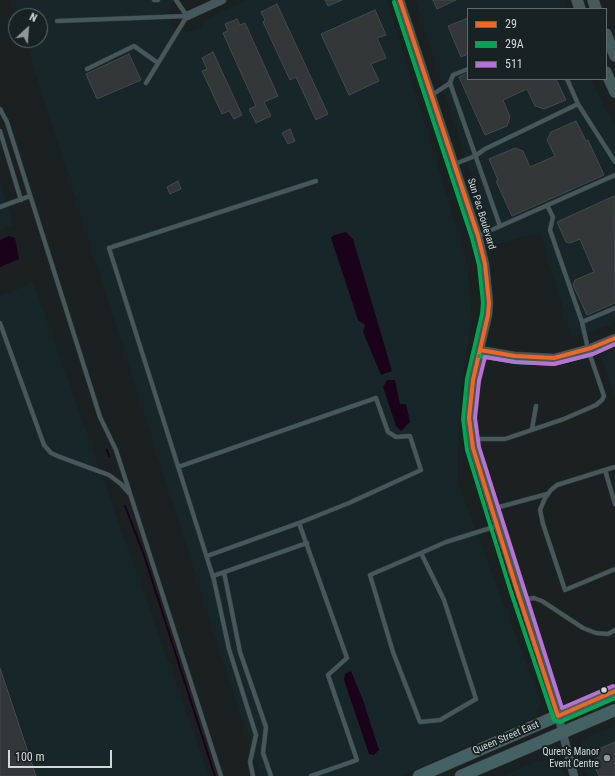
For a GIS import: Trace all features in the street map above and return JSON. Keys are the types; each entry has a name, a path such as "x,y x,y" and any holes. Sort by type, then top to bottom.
{"main road":[{"path":"607,36 615,56"},
{"path":"607,74 615,92"},
{"name":"Queen Street East","path":"419,776 615,691"},
{"name":"Queen Street East","path":"462,776 615,710"}],"street":[{"path":"187,16 222,0"},
{"name":"Sun Pac Boulevard","path":"400,0 478,236 485,264 489,303 473,380 469,418 472,438 497,526 558,716 574,776"},
{"path":"480,350 515,356 554,358 588,349 615,338"}],"lane":[{"path":"176,0 187,16"},
{"path":"57,21 187,16"},
{"path":"146,83 187,16"},
{"path":"87,69 134,46 158,63"},
{"path":"432,95 450,83 453,75 467,69"},
{"path":"567,80 578,104 615,162"},
{"path":"450,83 500,226"},
{"path":"454,164 475,156 485,149 578,104"},
{"path":"0,109 6,122 100,417 116,450 221,776"},
{"path":"0,131 21,200"},
{"path":"478,236 615,175"},
{"path":"253,776 250,762 256,735 229,649 213,576 109,248 316,181"},
{"path":"0,207 30,196"},
{"path":"472,438 505,439 564,419 596,405 604,396 588,349 582,322 550,230 553,217 547,205"},
{"path":"582,322 615,308"},
{"path":"0,323 44,445 51,453 60,458 108,475 121,484 130,495"},
{"path":"178,467 376,398 388,432 396,437 410,436 421,470 349,503 299,523 207,556"},
{"path":"532,429 536,406"},
{"path":"615,467 557,485 548,494 540,510 542,524 565,590 615,569"},
{"path":"605,470 615,504"},
{"path":"492,508 548,494"},
{"path":"299,523 348,658 328,675 357,760 311,776"},
{"path":"421,553 444,600 476,699 440,720 420,722 393,652 370,575 446,542 497,526"},
{"path":"213,576 307,543"},
{"path":"224,572 240,652 266,727 264,753 271,776"},
{"path":"520,600 534,598 542,601 583,628 596,633 608,634 615,630"}],"shaded area":[{"path":"12,0 174,0 169,11 171,23 175,28 187,32 199,29 206,19 247,0 387,0 466,259 472,313 461,390 457,481 541,702 536,713 531,719 401,776 260,776 28,48 48,48 48,8 14,8"},
{"path":"415,0 561,0 564,8 467,8 467,80 591,80 605,108 615,123 615,323 572,338 540,232 494,245"},
{"path":"0,181 13,225 0,229"},
{"path":"346,232 353,239 392,371 381,375 363,332 365,325 358,320 331,238 334,235"},
{"path":"9,236 15,238 19,259 0,267 0,240"},
{"path":"33,282 209,776 0,776 0,297"},
{"path":"615,349 615,397 601,355"},
{"path":"387,380 395,380 400,404 406,404 410,422 401,431 396,426 383,387"},
{"path":"351,671 363,700 379,750 374,755 369,754 344,680 345,674"},
{"path":"615,726 615,776 587,776 579,753 582,742 586,737"},
{"path":"544,760 560,765 566,776 504,776 534,762"}],"building":[{"path":"325,0 342,0 328,6"},
{"path":"433,0 456,0 437,9"},
{"path":"277,4 328,114 316,120 296,77 290,80 263,22 265,20 261,12"},
{"path":"375,10 386,35 377,38 386,58 371,64 379,81 349,95 321,34"},
{"path":"467,18 467,54 461,57 448,26"},
{"path":"237,19 240,25 245,23 278,96 264,102 271,116 256,123 249,109 256,106 223,33 228,31 225,24"},
{"path":"213,52 242,115 234,119 230,112 231,110 222,114 202,71 207,69 202,58"},
{"path":"129,54 141,80 97,99 86,74"},
{"path":"467,73 467,80 556,80 566,100 544,109 535,106 527,89 503,100 510,117 507,126 485,135 459,77"},
{"path":"576,121 586,141 588,140 604,175 512,216 496,181 498,180 489,159 515,148 523,151 530,167 555,156 547,140 551,132"},
{"path":"290,129 295,141 288,144 282,133"},
{"path":"178,181 181,189 170,194 167,187"},
{"path":"614,196 615,303 587,315 573,285 575,280 594,272 580,239 570,243 566,242 557,222"},
{"path":"0,668 36,776 0,776"},
{"name":"Quren’s Manor Event Centre","path":"615,742 615,776 599,776 592,761 599,757 596,750"}],"waterway":[{"path":"107,450 109,456"},
{"path":"125,506 144,555 215,776"}],"transit line":[{"name":"29","path":"400,0 478,236 485,264 489,303 488,315 473,380 469,418 473,448 516,587 558,716 615,691"},
{"name":"29A","path":"394,2 472,238 479,265 483,303 482,314 467,379 463,419 467,450 510,589 554,720 560,722 615,698"},
{"name":"29","path":"480,350 515,356 554,358 591,348 615,338"},
{"name":"29A","path":"479,356 515,362 554,364 593,354 615,344"},
{"name":"511","path":"613,686 562,708 479,447 475,418 479,381 485,357 515,362 554,364 593,354 615,344"}],"place":[{"name":"Quren’s Manor Event Centre","path":"607,758"}]}
